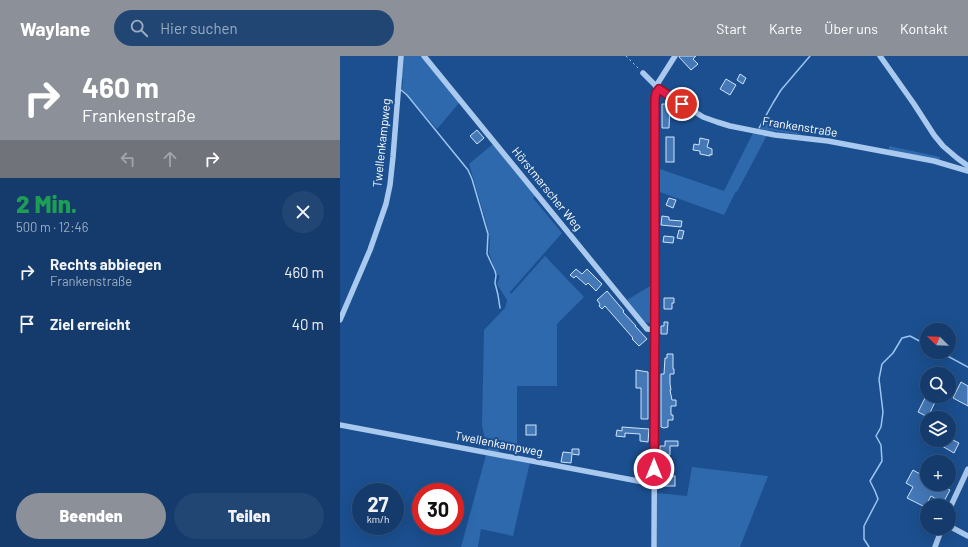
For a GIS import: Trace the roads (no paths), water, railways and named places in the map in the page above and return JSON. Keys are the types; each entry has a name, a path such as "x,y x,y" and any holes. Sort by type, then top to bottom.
{"street":[{"name":"Twellenkampweg","path":"340,320 370,250 386,204 393,157 401,56"},
{"name":"Hörstmarscher Weg","path":"424,56 647,329 655,330"},
{"path":"654,547 655,99 657,88 675,56"},
{"path":"880,56 938,140 943,146 968,166"},
{"name":"Frankenstraße","path":"643,73 657,88 703,117 730,126 776,135 828,141 934,161 968,171"},
{"name":"Twellenkampweg","path":"340,425 654,484"},
{"path":"955,499 966,480 968,469"},
{"path":"956,530 968,536"},
{"path":"935,547 939,535"}],"waterway":[{"path":"759,128 781,90 810,56"},
{"path":"401,90 407,95 468,170 488,234 487,254 496,275 495,283 500,308"},
{"path":"869,547 864,539 864,526 878,499 870,481 882,461 881,445 876,436 881,427 883,412 879,379 882,364 893,353 902,338 910,336 920,341"},
{"path":"953,359 968,367"}]}
